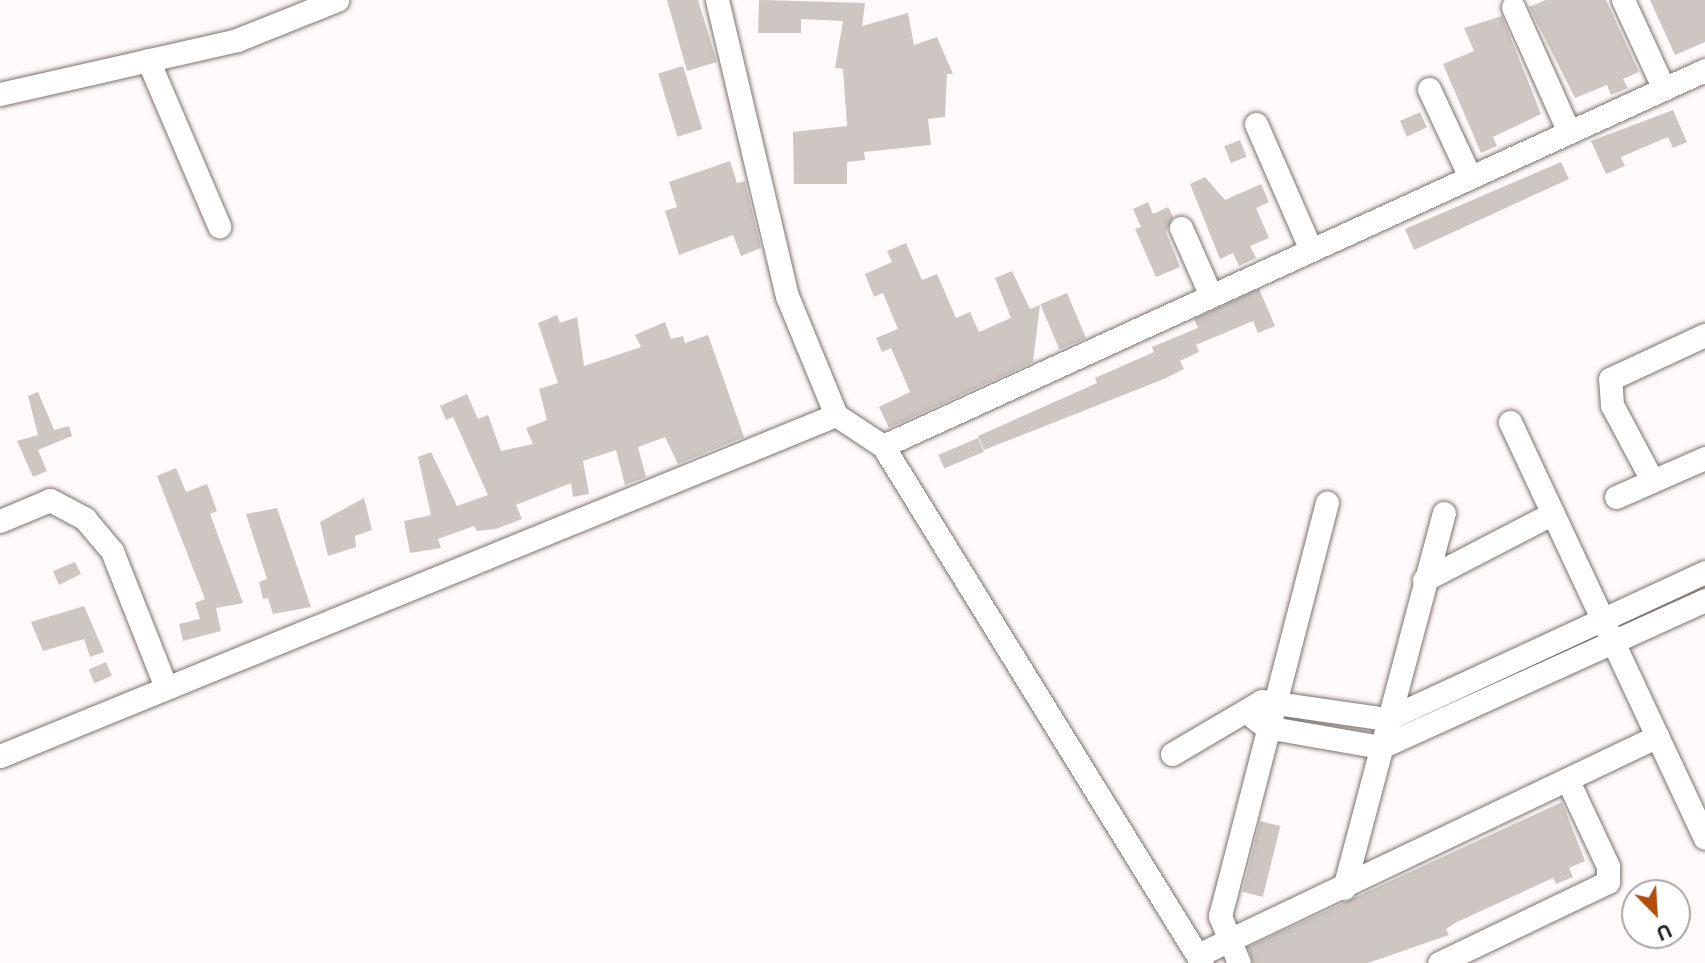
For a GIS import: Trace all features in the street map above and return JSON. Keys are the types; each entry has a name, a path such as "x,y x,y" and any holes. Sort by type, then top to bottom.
{"street":[{"path":"0,94 237,40 337,0"},
{"path":"716,0 787,296 836,415 883,446 1200,959 1230,941 1569,783 1658,736"},
{"path":"1623,0 1664,89"},
{"path":"1513,7 1570,132"},
{"path":"148,60 219,226"},
{"path":"883,446 1705,70"},
{"path":"1429,89 1470,177"},
{"path":"1256,124 1311,250"},
{"path":"1181,228 1211,296"},
{"path":"1653,480 1612,405 1610,379 1705,335"},
{"path":"0,756 165,685 836,415"},
{"path":"1510,422 1705,838"},
{"path":"1616,497 1705,458"},
{"path":"0,521 50,500 85,519 111,551 165,685"},
{"path":"1274,703 1327,503"},
{"path":"1344,888 1444,513"},
{"path":"1424,580 1553,513"},
{"path":"1239,963 1220,918 1258,703 1387,719 1705,572"},
{"path":"1172,754 1257,720 1381,747 1705,600"},
{"path":"1439,963 1608,882 1608,866 1569,783"}],"building":[{"path":"667,0 698,0 717,62 687,71"},
{"path":"759,0 865,3 862,26 908,13 914,45 937,37 953,74 947,74 945,117 928,119 931,145 864,152 865,160 847,162 847,184 794,184 793,132 847,126 843,69 835,68 843,21 801,19 801,33 758,33"},
{"path":"1546,0 1606,0 1639,72 1623,79 1628,88 1611,95 1607,85 1575,98 1529,7"},
{"path":"1650,0 1705,0 1705,42 1675,55"},
{"path":"1502,16 1541,114 1493,137 1497,146 1481,153 1443,64 1474,51 1464,28"},
{"path":"683,66 702,129 677,137 658,74"},
{"path":"1673,110 1687,142 1673,148 1668,137 1621,157 1625,166 1606,174 1591,141"},
{"path":"1420,112 1427,128 1407,136 1400,121"},
{"path":"1240,140 1247,157 1231,163 1224,146"},
{"path":"730,161 737,183 745,181 761,248 741,256 733,235 679,255 665,211 677,207 669,182"},
{"path":"1561,162 1569,179 1414,250 1405,229"},
{"path":"1205,177 1225,200 1261,184 1269,202 1256,208 1269,238 1250,246 1256,258 1239,266 1233,253 1220,259 1190,184"},
{"path":"1148,202 1153,214 1168,207 1173,217 1166,232 1180,267 1156,277 1135,229 1141,227 1133,209"},
{"path":"906,243 922,280 937,274 956,318 970,312 979,332 1011,318 995,278 1012,271 1030,309 1040,305 1033,362 889,428 879,407 910,392 891,348 882,352 876,338 898,329 883,293 874,297 865,274 892,262 887,251"},
{"path":"1259,289 1275,326 1258,333 1253,321 1196,345 1199,352 1180,361 1184,369 1164,379 984,450 978,436 1097,383 1095,378 1154,352 1152,347 1198,328 1194,319"},
{"path":"1067,293 1086,338 1059,349 1040,304"},
{"path":"557,315 560,323 577,317 584,366 641,347 635,335 665,322 671,339 683,336 685,343 708,335 744,437 678,464 665,437 638,447 646,477 625,485 616,450 583,461 589,494 573,497 571,483 516,505 522,519 496,529 477,531 474,526 438,539 441,548 410,553 404,521 431,515 418,457 431,452 457,506 488,495 453,417 446,420 440,406 467,394 478,419 488,415 501,451 533,444 526,428 547,420 539,389 558,383 538,323"},
{"path":"38,392 54,430 69,426 72,436 38,450 47,471 33,477 17,441 38,435 28,396"},
{"path":"978,438 984,452 944,469 938,455"},
{"path":"176,468 186,492 207,484 217,511 210,514 243,603 216,608 221,631 183,641 179,624 200,619 195,603 205,599 157,476"},
{"path":"364,498 372,530 355,536 356,547 328,556 320,522"},
{"path":"277,508 311,607 273,614 268,598 263,599 259,582 267,579 246,514"},
{"path":"75,562 81,574 59,585 53,571"},
{"path":"84,606 104,652 90,657 84,639 43,651 31,622"},
{"path":"106,662 112,676 94,683 89,669"},
{"path":"1562,802 1585,861 1569,868 1573,877 1556,884 1553,878 1457,922 1446,929 1449,935 1368,963 1253,963 1248,947"},
{"path":"1260,821 1280,826 1263,897 1242,892"}]}
